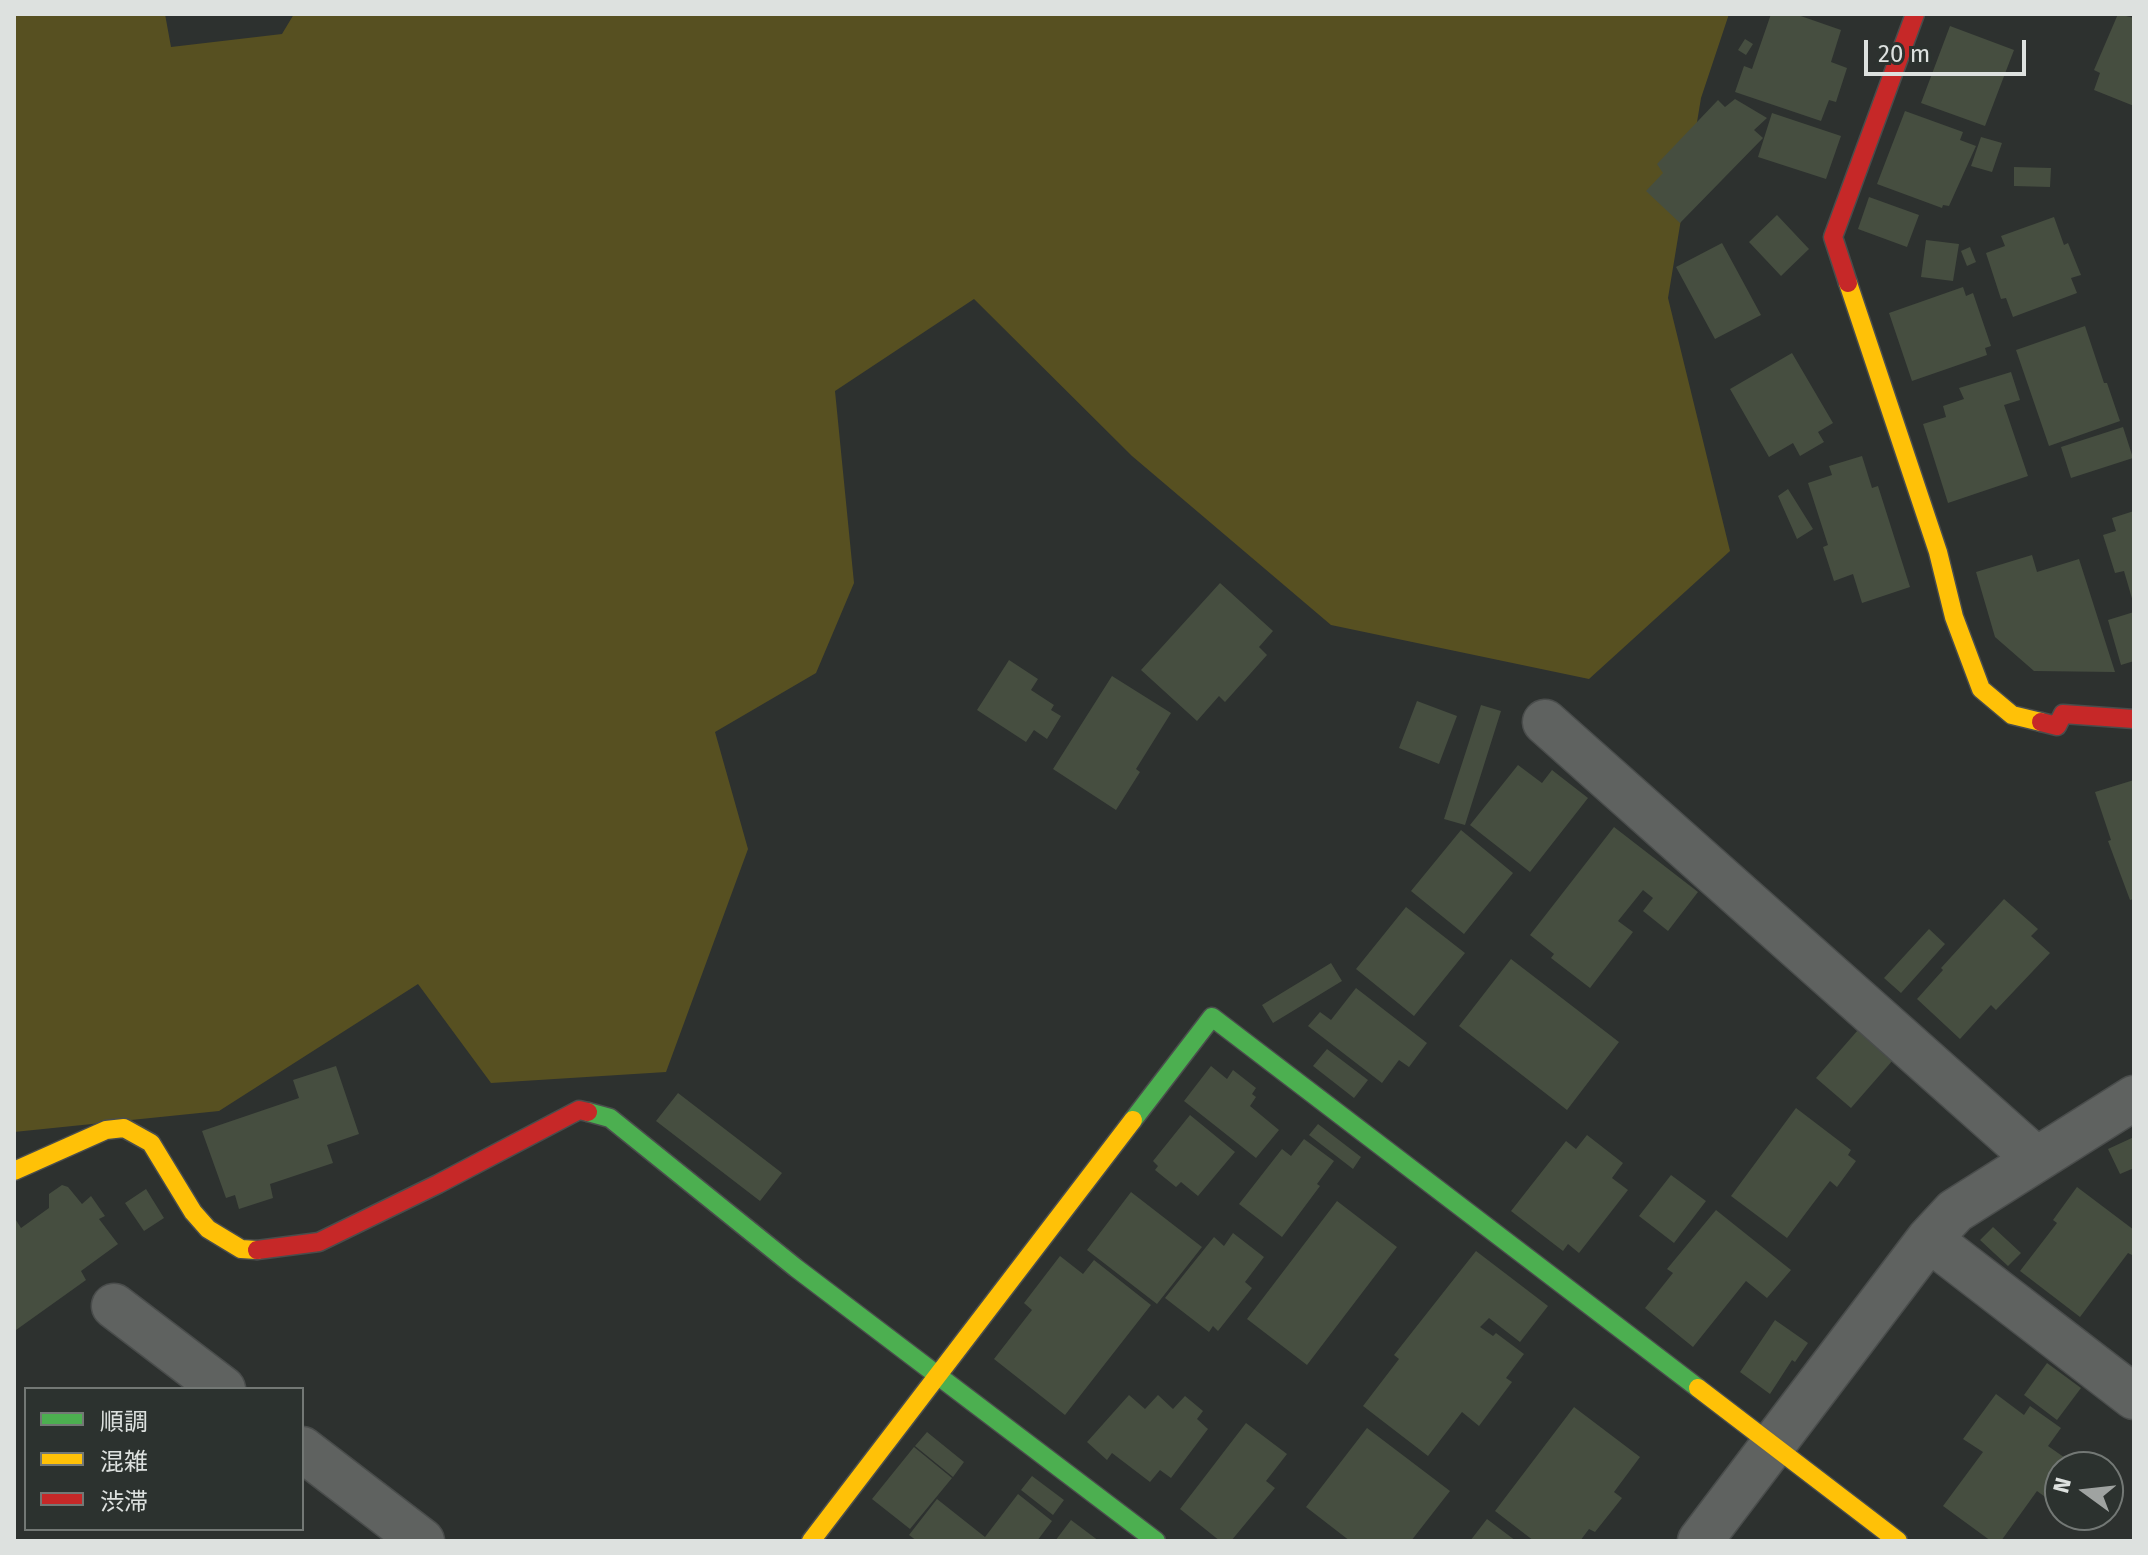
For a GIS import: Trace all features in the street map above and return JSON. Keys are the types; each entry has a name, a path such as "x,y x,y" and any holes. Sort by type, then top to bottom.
{"street":[{"path":"1915,14 1833,237 1938,552 1954,617 1981,689 2012,715 2057,726 2063,714 2134,719"},
{"path":"1545,722 2036,1159"},
{"path":"811,1541 1212,1017 1898,1541"},
{"path":"1700,1541 1929,1239 1955,1211 2134,1098"},
{"path":"14,1171 106,1130 124,1128 151,1143 193,1212 208,1229 241,1249 267,1250 319,1242 579,1110 610,1118 796,1268 1156,1541"},
{"path":"1929,1239 2134,1397"},
{"path":"114,1306 220,1387"},
{"path":"304,1451 422,1541"}],"shaded area":[{"path":"14,14 165,14 171,47 282,34 294,14 1729,14 1701,98 1668,298 1730,551 1589,679 1331,625 1132,456 974,299 835,391 854,583 816,673 715,732 748,849 666,1072 491,1083 418,984 219,1111 14,1132"}],"building":[{"path":"1771,14 1795,14 1841,30 1831,62 1847,68 1836,102 1829,100 1821,121 1735,92 1744,66 1752,69"},
{"path":"2118,14 2134,18 2134,106 2094,90 2100,73 2094,70"},
{"path":"1950,26 2014,50 1985,126 1921,103"},
{"path":"1745,39 1753,44 1746,55 1738,50"},
{"path":"1735,99 1767,118 1754,130 1763,138 1680,223 1646,191 1663,173 1657,164 1718,100 1725,107"},
{"path":"1905,111 1963,132 1960,140 1976,146 1949,206 1943,205 1942,208 1877,184"},
{"path":"1772,113 1841,136 1826,179 1758,157"},
{"path":"1981,137 2002,143 1992,172 1971,166"},
{"path":"2014,167 2051,168 2050,187 2014,186"},
{"path":"1869,197 1919,215 1907,247 1858,229"},
{"path":"1777,215 1809,249 1781,276 1749,242"},
{"path":"2054,217 2064,245 2068,243 2081,275 2071,278 2077,293 2013,317 2006,298 2001,299 1986,253 2005,246 2001,236"},
{"path":"1926,240 1959,244 1953,281 1921,277"},
{"path":"1722,243 1761,315 1715,339 1676,267"},
{"path":"1970,247 1976,262 1967,266 1961,251"},
{"path":"1963,287 1966,296 1973,293 1991,346 1985,348 1987,355 1912,381 1889,313"},
{"path":"2085,326 2120,421 2049,446 2016,350"},
{"path":"1792,353 1833,423 1818,432 1824,442 1800,456 1793,443 1769,457 1730,389"},
{"path":"2011,372 2020,400 2004,405 2028,476 1948,503 1923,424 1946,417 1943,406 1964,399 1959,388"},
{"path":"2123,427 2133,458 2071,478 2061,447"},
{"path":"1862,456 1872,488 1878,486 1910,587 1862,603 1853,574 1834,581 1823,547 1828,545 1808,483 1832,475 1829,466"},
{"path":"1788,489 1813,529 1797,539 1778,496"},
{"path":"2134,511 2133,602 2124,571 2115,573 2103,535 2116,531 2112,518"},
{"path":"2032,555 2037,572 2079,559 2115,672 2034,671 1995,637 1976,572"},
{"path":"1220,583 1273,631 1259,647 1267,655 1225,702 1219,696 1197,721 1141,670"},
{"path":"2134,612 2134,661 2121,665 2108,620"},
{"path":"1009,660 1038,679 1031,690 1054,705 1051,710 1061,716 1047,739 1034,730 1026,742 977,710"},
{"path":"1112,676 1171,713 1136,769 1140,772 1116,810 1053,769"},
{"path":"1417,701 1457,716 1439,764 1399,748"},
{"path":"1481,705 1501,711 1465,825 1444,819"},
{"path":"1518,765 1542,783 1552,770 1588,798 1530,872 1470,825"},
{"path":"2134,780 2134,899 2130,900 2108,841 2111,840 2095,792"},
{"path":"1614,827 1698,892 1668,931 1643,911 1653,898 1643,890 1618,921 1633,932 1590,988 1551,958 1554,954 1530,935"},
{"path":"1461,830 1513,873 1464,934 1411,891"},
{"path":"2004,899 2038,929 2031,936 2050,953 1996,1010 1991,1005 1960,1039 1917,999"},
{"path":"1406,907 1465,953 1414,1016 1356,969"},
{"path":"1929,929 1945,944 1901,993 1884,978"},
{"path":"1511,959 1619,1042 1567,1110 1459,1026"},
{"path":"1331,963 1342,981 1273,1023 1262,1005"},
{"path":"1356,988 1427,1043 1409,1067 1399,1060 1382,1083 1308,1026 1320,1012 1331,1020"},
{"path":"1858,1030 1893,1060 1851,1108 1816,1078"},
{"path":"1327,1049 1368,1080 1354,1098 1313,1066"},
{"path":"336,1066 359,1134 327,1145 333,1163 270,1184 273,1198 239,1209 235,1195 226,1198 202,1131 299,1098 293,1080"},
{"path":"1211,1066 1227,1079 1233,1070 1256,1088 1252,1094 1256,1097 1250,1106 1279,1130 1256,1158 1184,1101"},
{"path":"678,1093 782,1173 760,1201 656,1121"},
{"path":"1796,1108 1851,1150 1848,1155 1856,1161 1837,1187 1830,1181 1787,1238 1731,1196"},
{"path":"1190,1115 1235,1152 1198,1196 1181,1182 1176,1187 1155,1170 1158,1166 1153,1161"},
{"path":"1318,1124 1361,1157 1353,1169 1309,1135"},
{"path":"1587,1135 1623,1163 1612,1178 1628,1190 1579,1253 1568,1244 1563,1251 1511,1211 1566,1141 1576,1149"},
{"path":"2134,1137 2134,1168 2120,1174 2108,1149"},
{"path":"1304,1139 1334,1161 1317,1184 1320,1186 1282,1237 1239,1204 1282,1149 1291,1156"},
{"path":"1671,1175 1706,1201 1674,1243 1639,1216"},
{"path":"62,1185 68,1187 82,1204 91,1196 105,1216 99,1219 118,1244 81,1271 86,1280 16,1330 14,1217 21,1228 49,1208 49,1194"},
{"path":"2077,1187 2134,1230 2134,1256 2128,1253 2080,1317 2020,1271 2057,1223 2053,1220"},
{"path":"146,1189 164,1218 144,1231 125,1203"},
{"path":"1131,1192 1202,1247 1157,1304 1087,1250"},
{"path":"1337,1201 1397,1247 1307,1365 1247,1319"},
{"path":"1716,1210 1791,1270 1767,1298 1746,1281 1693,1347 1645,1308 1673,1273 1667,1269"},
{"path":"1993,1227 2021,1253 2008,1266 1980,1240"},
{"path":"1233,1233 1264,1257 1245,1282 1252,1288 1218,1331 1213,1326 1209,1332 1165,1298 1214,1237 1224,1246"},
{"path":"1476,1251 1548,1306 1520,1342 1489,1318 1480,1327 1493,1336 1496,1333 1524,1354 1506,1378 1512,1382 1479,1426 1462,1412 1428,1456 1363,1406 1399,1359 1394,1355"},
{"path":"1060,1256 1083,1274 1094,1260 1151,1305 1065,1415 994,1359 1032,1310 1024,1303"},
{"path":"1775,1320 1808,1343 1795,1362 1792,1360 1770,1394 1740,1372"},
{"path":"2047,1363 2081,1388 2057,1420 2024,1395"},
{"path":"1996,1394 2024,1415 2030,1406 2061,1428 2048,1446 2055,1451 2044,1451 2044,1496 2037,1491 2001,1541 1991,1541 1943,1506 1983,1452 1963,1439"},
{"path":"1129,1395 1145,1409 1158,1395 1173,1409 1185,1396 1203,1411 1197,1419 1208,1429 1171,1478 1160,1470 1150,1482 1112,1453 1107,1460 1087,1442"},
{"path":"1574,1407 1640,1457 1614,1492 1622,1498 1595,1532 1589,1529 1580,1541 1534,1541 1495,1511"},
{"path":"1246,1423 1287,1454 1266,1481 1275,1488 1231,1541 1220,1541 1180,1509"},
{"path":"1367,1428 1450,1491 1411,1541 1350,1541 1306,1507"},
{"path":"927,1432 964,1462 953,1477 915,1446"},
{"path":"914,1447 952,1478 910,1529 872,1499"},
{"path":"1032,1476 1064,1500 1053,1515 1021,1490"},
{"path":"1018,1494 1052,1521 1037,1541 917,1541 909,1535 937,1499 985,1537"},
{"path":"1487,1519 1516,1541 1470,1541"},
{"path":"1071,1520 1099,1541 1055,1541"}],"traffic: fast":[{"path":"1133,1120 1212,1017 1698,1388"},
{"path":"588,1112 610,1118 796,1268 1156,1541"}],"traffic: slow":[{"path":"1848,283 1938,552 1954,617 1981,689 2012,715 2041,722"},
{"path":"811,1541 1133,1120"},
{"path":"14,1171 106,1130 124,1128 151,1143 193,1212 208,1229 241,1249 257,1250"},
{"path":"1698,1388 1898,1541"}],"traffic: jam":[{"path":"1848,283 1833,237 1915,14"},
{"path":"2041,722 2057,726 2063,714 2134,719"},
{"path":"257,1250 319,1242 579,1110 588,1112"}]}
